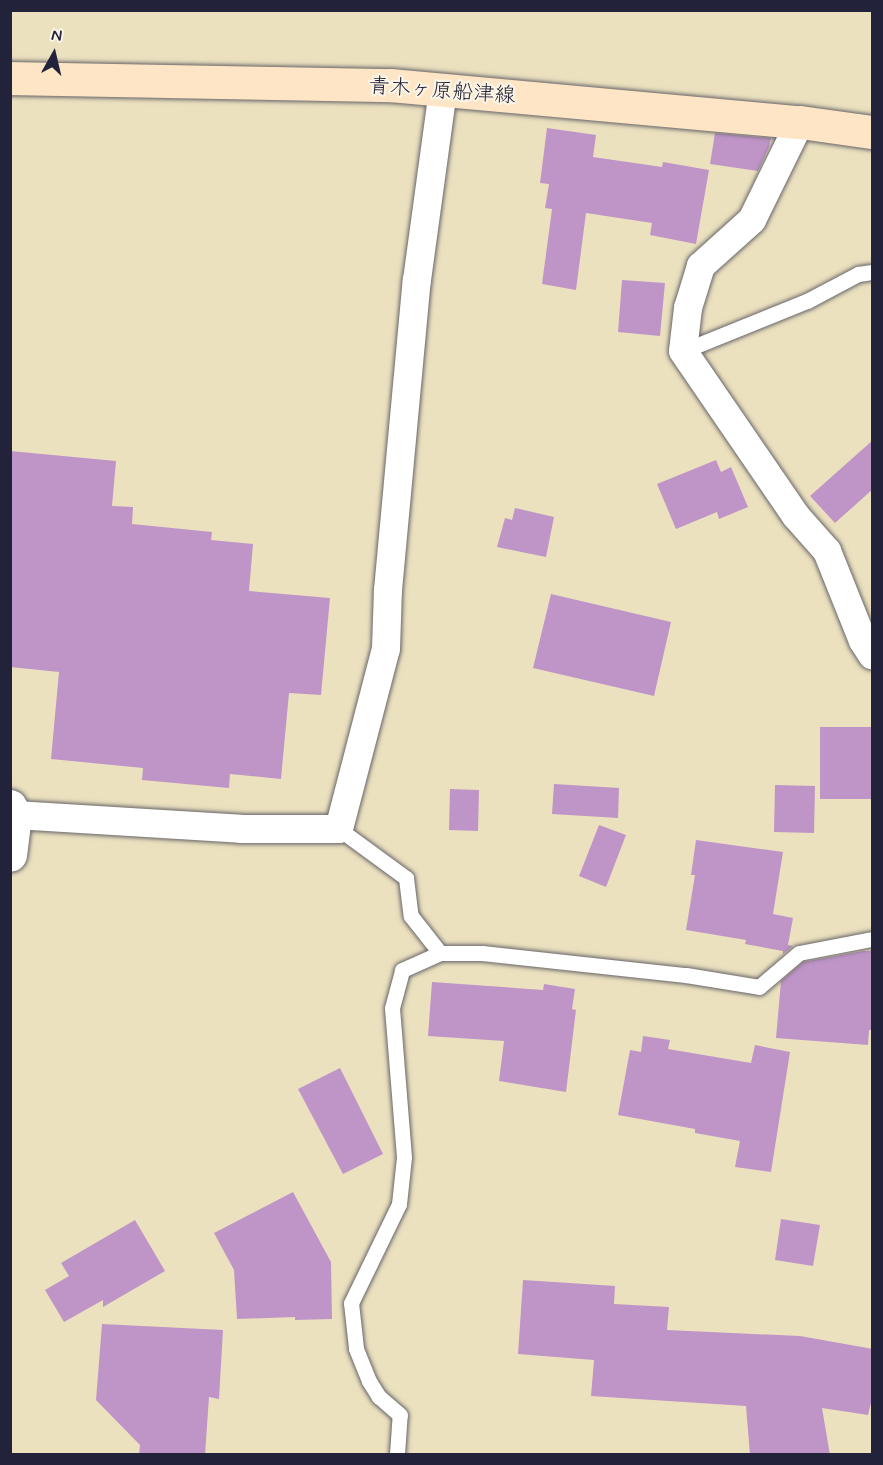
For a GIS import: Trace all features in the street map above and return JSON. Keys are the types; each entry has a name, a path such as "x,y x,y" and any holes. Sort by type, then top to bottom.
{"main road":[{"name":"青木ヶ原船津線","path":"10,78 390,85 800,122 873,132"}],"street":[{"path":"10,855 13,810 241,829 339,829 386,649 388,590 417,280 443,90"},
{"path":"800,122 752,220 701,266 688,308 683,351 796,516 827,551 863,641 873,655"}],"lane":[{"path":"683,351 807,301 858,274 873,272"},
{"path":"339,829 406,878 411,916 440,953"},
{"path":"397,1455 400,1414 379,1397 369,1381 356,1348 351,1304 399,1204 404,1157 392,1008 402,970 440,953 505,955 686,975 759,987 799,953 873,939"}],"building":[{"path":"547,128 596,135 593,157 662,167 663,162 709,170 696,244 650,235 652,223 586,213 576,290 542,284 552,209 545,208 549,184 540,183"},
{"path":"715,133 771,138 758,171 710,164"},
{"path":"622,280 665,283 660,336 618,332"},
{"path":"873,440 873,489 835,523 810,496"},
{"path":"10,451 116,461 112,506 133,507 132,524 212,532 211,540 253,544 249,591 330,598 321,695 289,693 281,779 230,774 229,788 142,780 143,768 51,759 59,672 10,667"},
{"path":"716,460 721,472 731,467 748,507 719,519 717,512 676,529 657,484"},
{"path":"515,508 554,517 546,557 497,547 505,518 512,520"},
{"path":"551,594 671,622 654,696 533,668"},
{"path":"820,727 873,727 873,799 820,799"},
{"path":"554,784 619,788 618,818 552,814"},
{"path":"775,785 815,786 814,833 774,832"},
{"path":"450,789 479,790 478,831 449,830"},
{"path":"599,825 626,835 606,887 579,876"},
{"path":"696,840 783,852 773,914 793,918 788,945 793,946 783,954 783,951 745,944 746,940 686,930 695,875 691,875"},
{"path":"873,951 873,1030 869,1030 868,1045 776,1038 781,981 803,962"},
{"path":"432,982 543,990 544,984 575,989 572,1009 576,1010 566,1092 499,1081 504,1041 428,1036"},
{"path":"643,1036 670,1040 668,1049 751,1063 755,1045 790,1052 771,1172 735,1167 740,1141 695,1133 695,1129 618,1115 630,1050 641,1052"},
{"path":"340,1068 383,1154 343,1174 298,1089"},
{"path":"293,1192 331,1262 332,1319 295,1320 295,1317 237,1319 234,1270 214,1233"},
{"path":"781,1219 820,1225 813,1266 775,1260"},
{"path":"135,1220 165,1271 103,1307 103,1300 64,1322 45,1290 69,1276 61,1263"},
{"path":"523,1280 615,1286 614,1304 669,1307 667,1330 800,1336 873,1349 873,1395 868,1415 822,1408 830,1455 750,1455 746,1406 591,1396 594,1360 518,1354"},
{"path":"102,1324 223,1330 219,1399 209,1397 205,1455 139,1455 140,1445 96,1400"}]}
